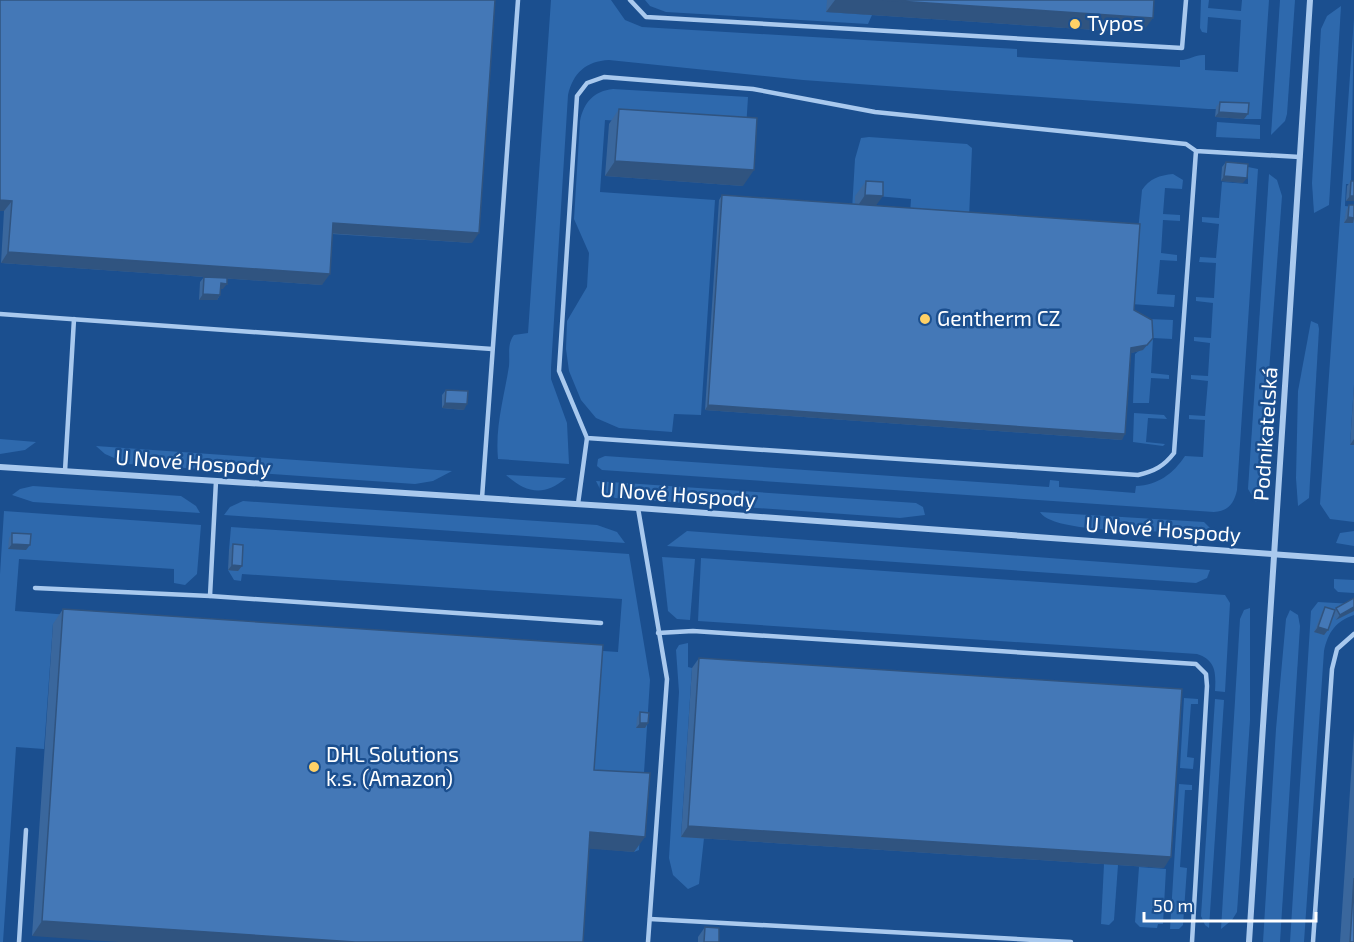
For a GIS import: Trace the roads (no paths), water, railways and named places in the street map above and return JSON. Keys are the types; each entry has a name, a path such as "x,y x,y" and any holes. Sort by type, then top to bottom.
{"street":[{"name":"Podnikatelská","path":"1249,942 1310,0"},
{"name":"U Nové Hospody","path":"0,467 638,508 1354,560"}],"lane":[{"path":"482,498 518,0"},
{"path":"630,0 646,17 1182,48 1186,0"},
{"path":"578,504 587,438 559,371 577,96 587,83 604,77 753,88 875,112 1186,144 1196,152 1300,157"},
{"path":"587,438 1138,475 1153,472 1165,464 1174,453 1196,152"},
{"path":"0,314 492,349"},
{"path":"65,471 74,319"},
{"path":"210,596 216,481"},
{"path":"638,508 667,680 648,942"},
{"path":"35,588 210,596 601,623"},
{"path":"658,633 693,631 1196,664 1206,674 1207,686 1192,942"},
{"path":"1313,942 1332,669 1337,649 1354,634"},
{"path":"19,942 26,830"},
{"path":"650,919 1071,942"}],"place":[{"name":"Typos","path":"1075,24"},
{"name":"Gentherm CZ","path":"925,319"},
{"name":"DHL Solutions k.s. (Amazon)","path":"314,767"}]}
